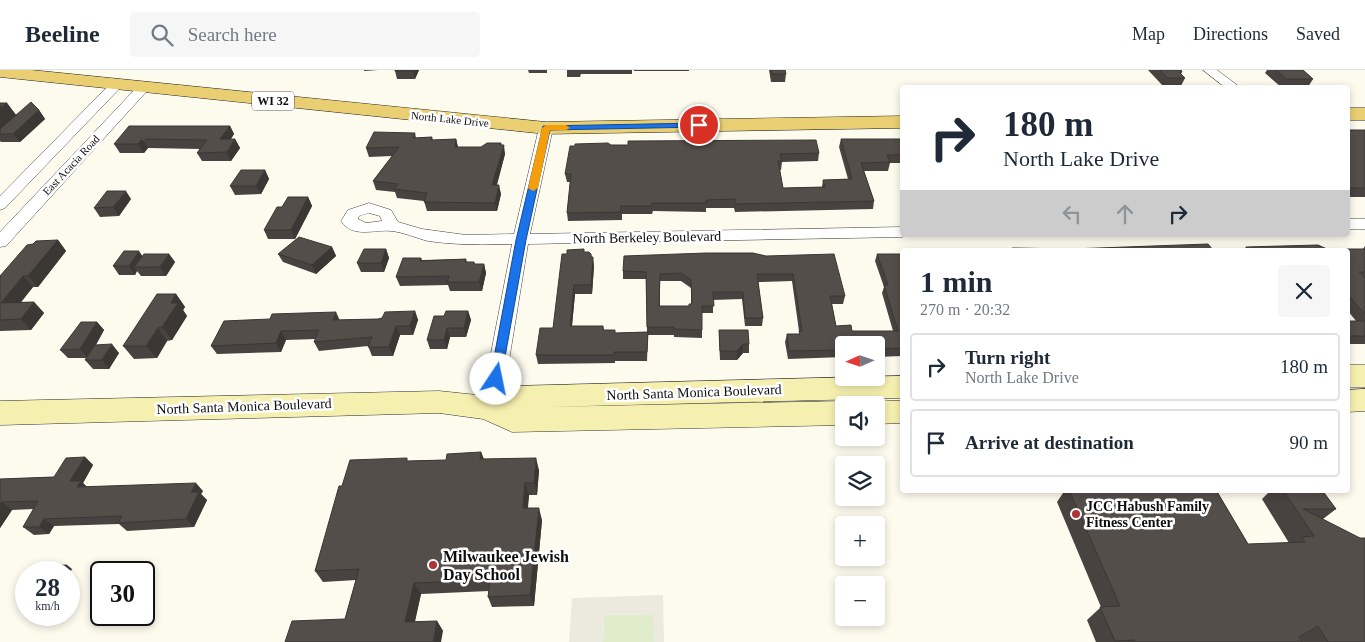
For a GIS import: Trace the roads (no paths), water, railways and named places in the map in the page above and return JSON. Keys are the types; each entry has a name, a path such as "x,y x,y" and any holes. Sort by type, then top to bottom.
{"main road":[{"name":"North Lake Drive","path":"0,72 546,128 900,122"},
{"path":"1350,114 1365,114"}],"street":[{"path":"1209,70 1231,85"},
{"name":"East Acacia Road","path":"0,204 116,85"},
{"name":"East Acacia Road","path":"0,242 143,88"},
{"path":"76,126 107,126"},
{"path":"488,408 496,379 521,240 546,128"},
{"path":"1350,224 1365,224"},
{"name":"North Berkeley Boulevard","path":"392,226 415,233 466,240 900,232"},
{"path":"1350,376 1365,376"},
{"name":"North Santa Monica Boulevard","path":"488,408 515,397 900,386"},
{"path":"1350,401 1365,400"},
{"name":"North Santa Monica Boulevard","path":"0,413 439,402 488,408 512,420 835,413"},
{"path":"885,412 900,412"}],"place":[{"name":"JCC Habush Family Fitness Center","path":"1076,514"},
{"name":"Milwaukee Jewish Day School","path":"433,565"}]}
